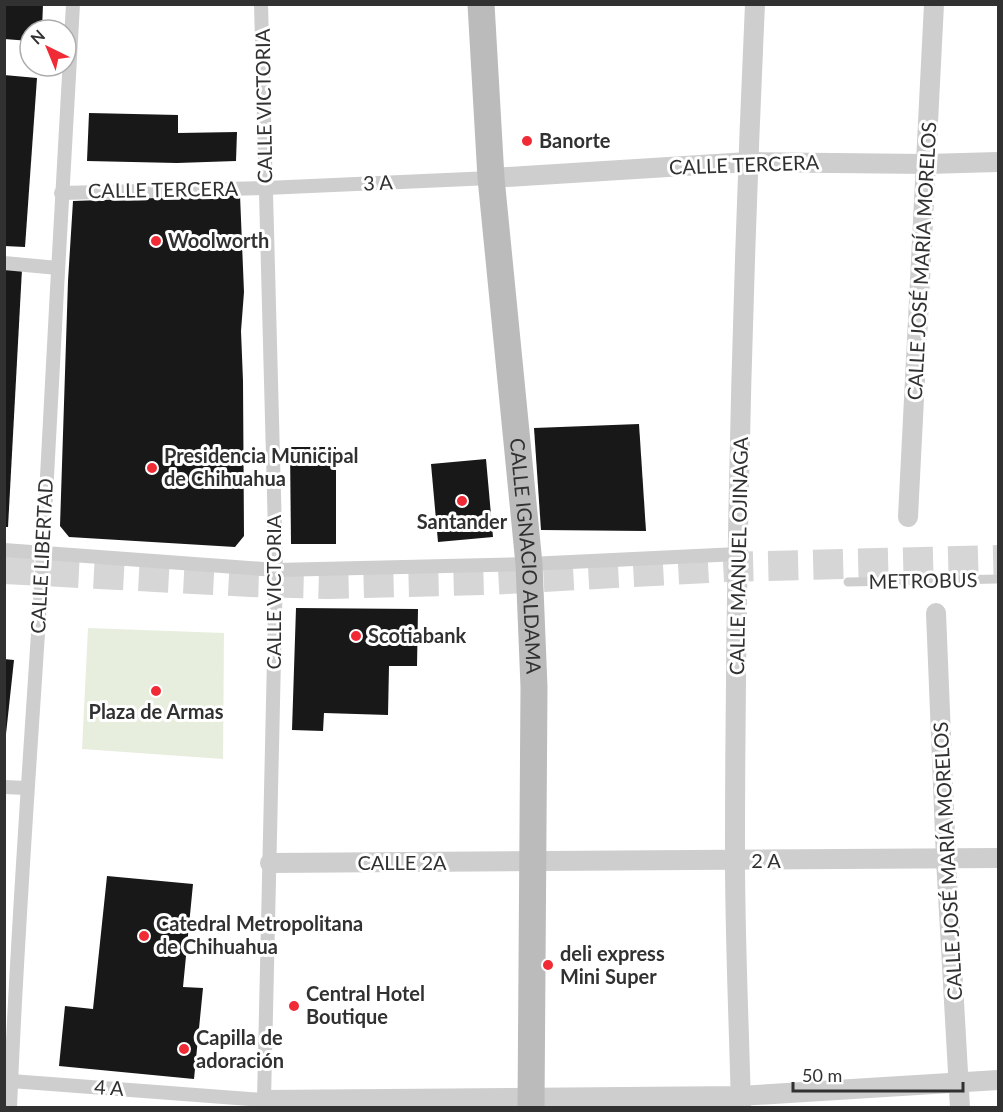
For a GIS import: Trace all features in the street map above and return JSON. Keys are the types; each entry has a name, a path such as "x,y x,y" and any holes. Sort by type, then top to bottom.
{"main road":[{"name":"CALLE IGNACIO ALDAMA","path":"482,4 490,178 529,564 534,687 534,862 527,889 531,1103"}],"street":[{"name":"CALLE LIBERTAD","path":"10,1107 8,1081 42,554 73,4"},
{"name":"CALLE VICTORIA","path":"261,4 276,570 265,1104"},
{"name":"CALLE MANUEL OJINAGA","path":"740,1102 735,861 738,554 748,162 755,4"},
{"name":"CALLE JOSÉ MARÍA MORELOS","path":"908,517 934,4"},
{"name":"CALLE TERCERA","path":"490,178 748,162 927,164 999,162"},
{"name":"3 A","path":"266,188 490,178"},
{"name":"CALLE TERCERA","path":"61,193 266,188"},
{"path":"4,263 58,268"},
{"path":"4,550 276,570 529,564 738,554"},
{"name":"CALLE JOSÉ MARÍA MORELOS","path":"936,614 946,859 960,1107"},
{"path":"4,787 27,788"},
{"name":"2 A","path":"534,862 999,858"},
{"name":"CALLE 2A","path":"270,863 360,867 534,862"},
{"name":"4 A","path":"8,1081 265,1104 740,1102 999,1080"}],"lane":[{"name":"METROBUS","path":"848,582 999,579"}],"green space":[{"path":"88,628 224,633 223,759 82,749"}],"building":[{"path":"4,4 43,4 42,18 18,18 18,40 4,39"},
{"path":"4,75 37,78 25,247 4,246"},
{"path":"89,113 178,115 178,133 237,132 236,161 177,163 87,161"},
{"path":"240,195 244,292 241,331 244,536 235,547 69,537 60,526 73,201"},
{"path":"4,268 22,269 8,527 4,527"},
{"path":"639,424 646,531 541,530 534,428"},
{"path":"290,447 336,447 336,544 291,544"},
{"name":"Santander","path":"486,459 493,537 438,542 431,464"},
{"path":"296,608 418,609 417,666 389,666 388,715 324,713 323,731 292,730"},
{"path":"4,659 14,660 6,734 4,733"},
{"name":"Catedral Metropolitana de Chihuahua","path":"107,876 193,884 183,987 203,988 194,1079 59,1066 65,1006 93,1009"}],"tunnel":[{"path":"4,569 328,584 488,580 726,567 998,560"}],"place":[{"name":"Banorte","path":"527,141"},
{"name":"Woolworth","path":"156,241"},
{"name":"Presidencia Municipal de Chihuahua","path":"152,468"},
{"name":"Santander","path":"462,501"},
{"name":"Scotiabank","path":"356,636"},
{"name":"Plaza de Armas","path":"156,691"},
{"name":"Catedral Metropolitana de Chihuahua","path":"144,936"},
{"name":"deli express Mini Super","path":"548,965"},
{"name":"Central Hotel Boutique","path":"294,1006"},
{"name":"Capilla de adoración","path":"184,1049"}]}
